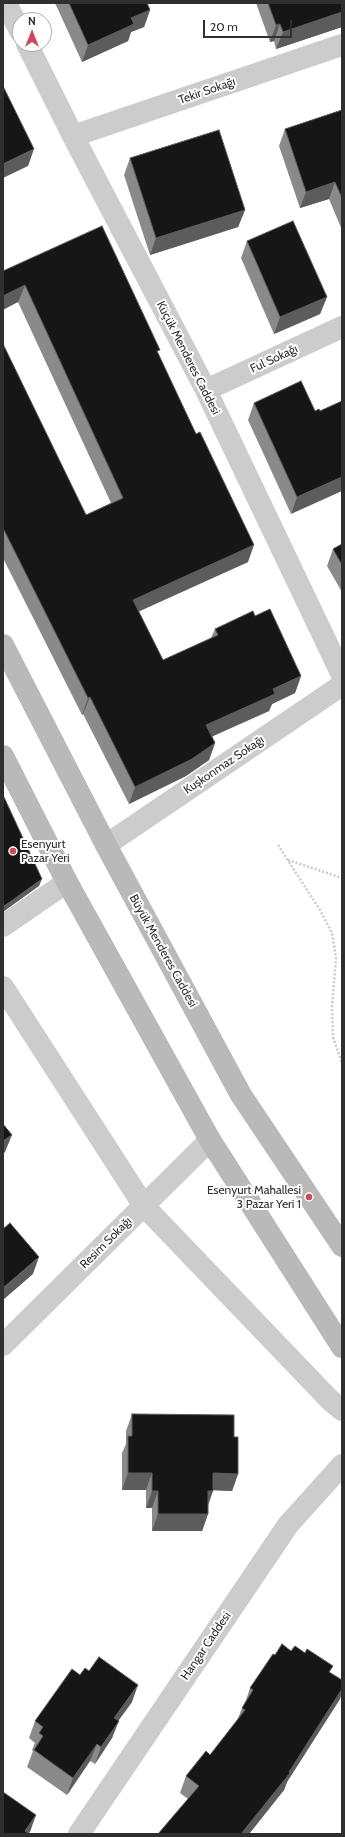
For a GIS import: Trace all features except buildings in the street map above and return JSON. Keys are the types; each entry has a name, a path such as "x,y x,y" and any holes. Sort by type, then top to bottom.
{"street":[{"path":"6,3 12,15"},
{"name":"Tekir Sokağı","path":"73,136 342,45"},
{"name":"Küçük Menderes Caddesi","path":"31,52 73,136 206,390 342,676"},
{"name":"Ful Sokağı","path":"206,390 342,327"},
{"name":"Büyük Menderes Caddesi","path":"3,645 106,845 241,1095 342,1246"},
{"name":"Kuşkonmaz Sokağı","path":"106,845 342,685"},
{"path":"3,756 67,882 210,1140 342,1348"},
{"path":"3,926 67,882"},
{"path":"3,987 144,1206 329,1399 342,1410"},
{"name":"Resim Sokağı","path":"3,1345 210,1140"},
{"name":"Hangar Caddesi","path":"79,1834 288,1525 342,1465"}],"path":[{"path":"278,845 320,910 332,933 336,958 332,1007 333,1036 342,1063"},
{"path":"287,860 342,878"}],"place":[{"name":"Esenyurt Pazar Yeri","path":"13,851"},
{"name":"Esenyurt Mahallesi 3 Pazar Yeri 1","path":"309,1197"}]}
